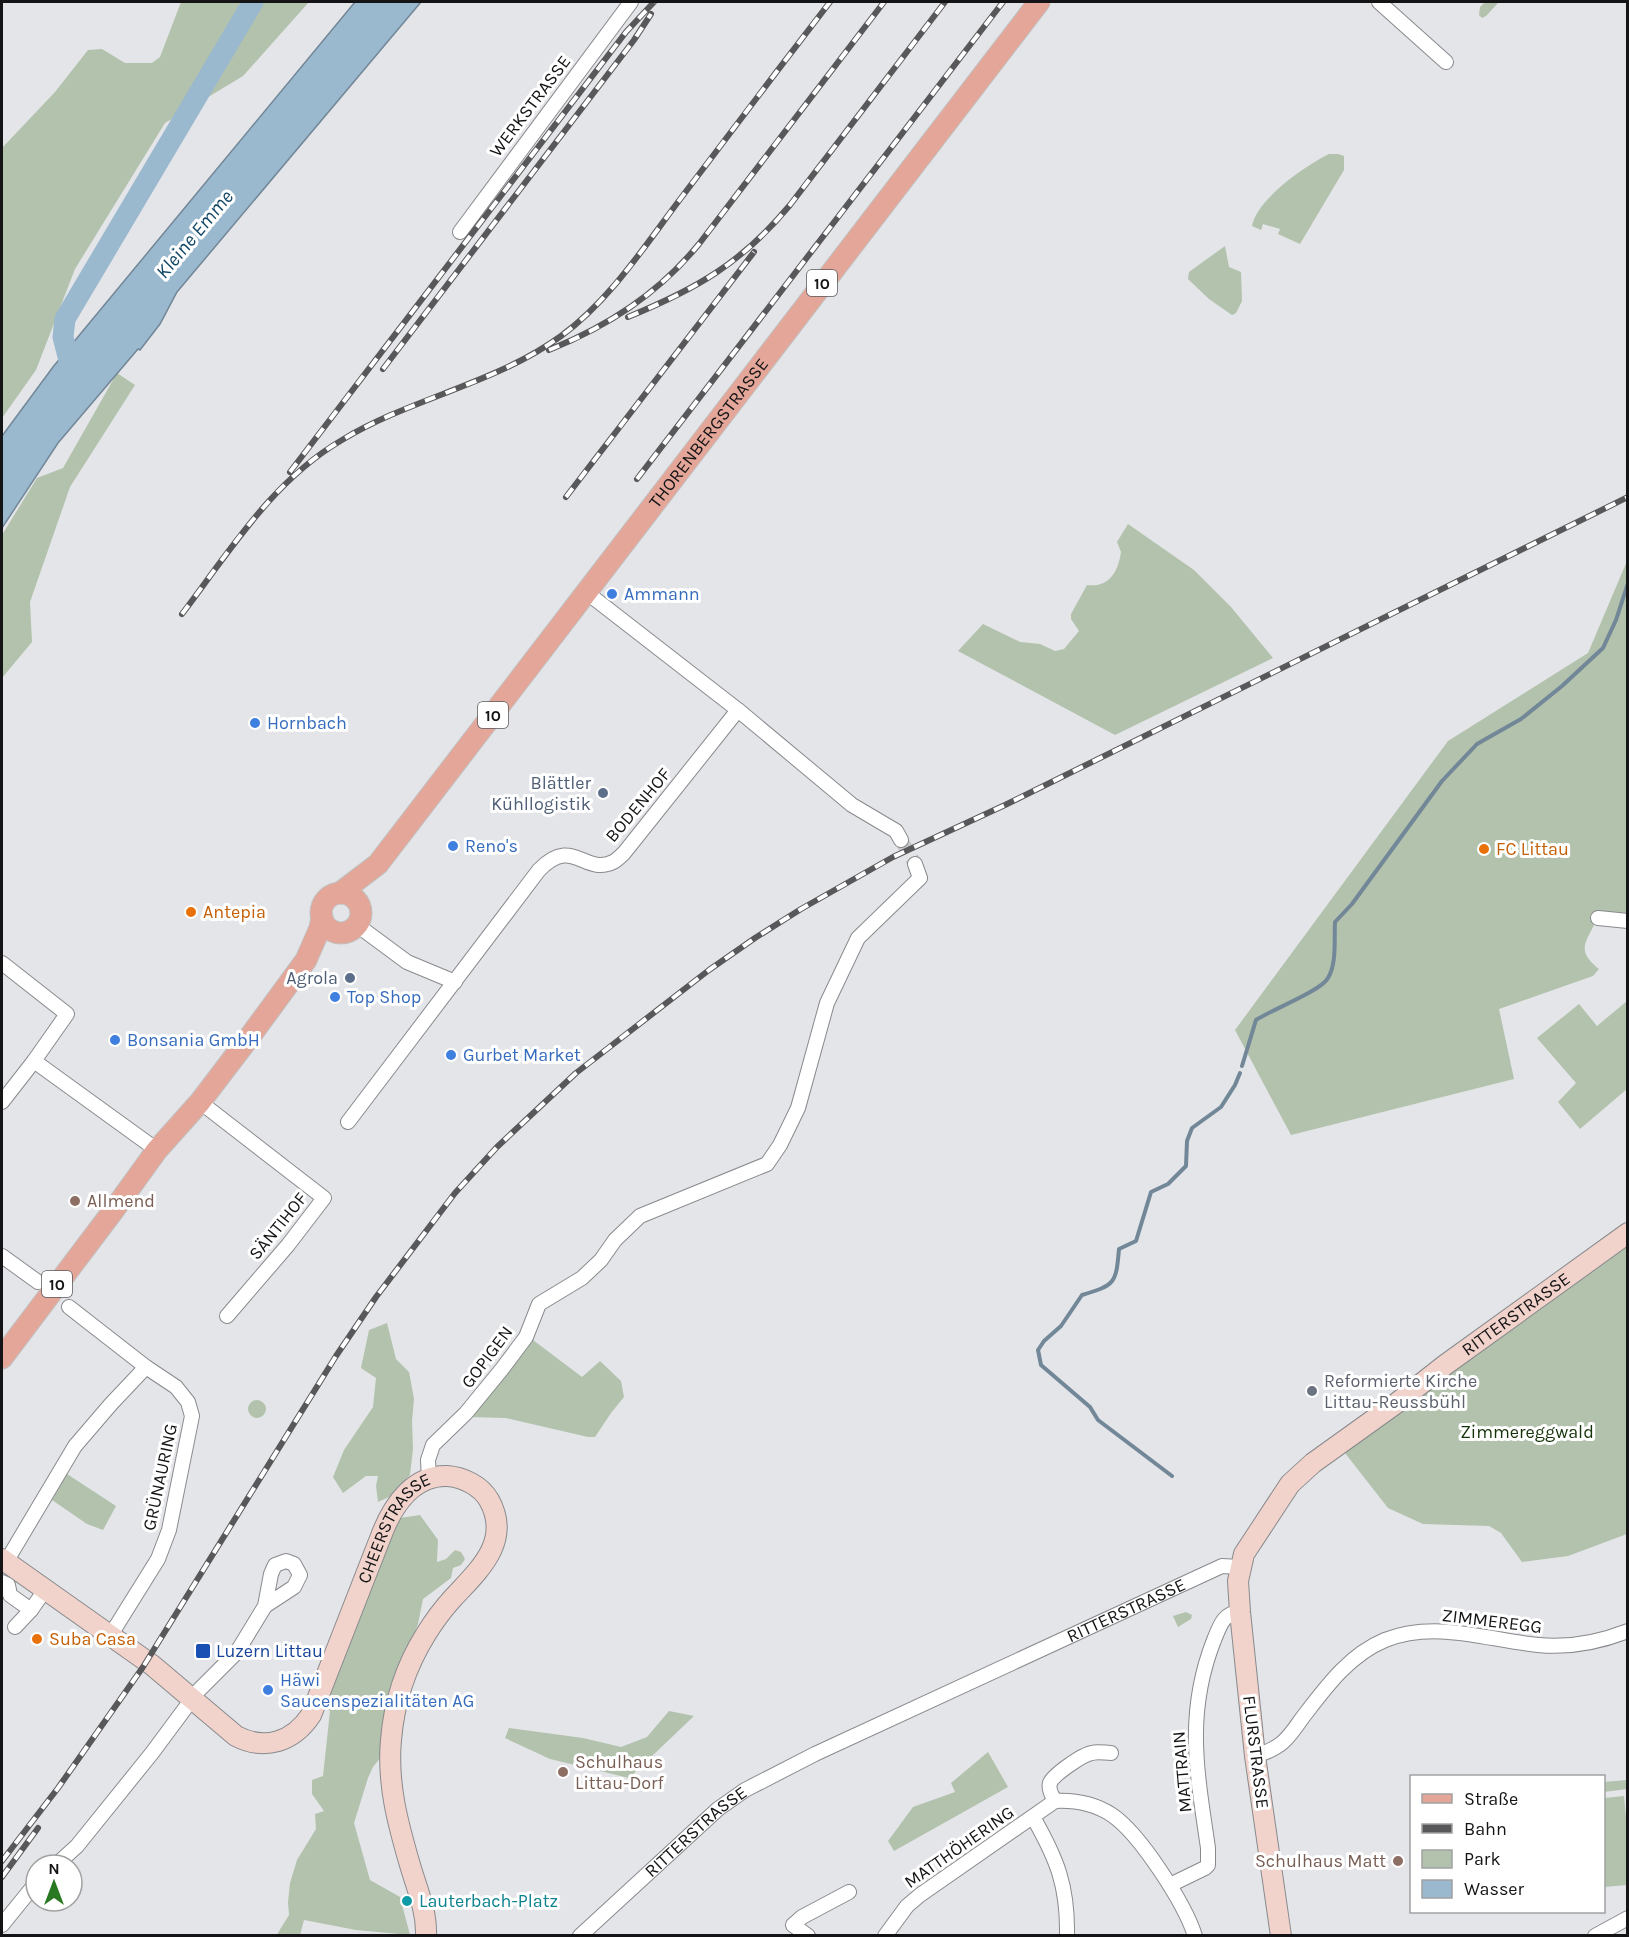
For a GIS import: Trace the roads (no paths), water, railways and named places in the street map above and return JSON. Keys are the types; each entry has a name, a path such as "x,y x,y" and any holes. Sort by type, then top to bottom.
{"main road":[{"name":"THORENBERGSTRASSE","path":"353,922 378,864 1039,2"},
{"name":"THORENBERGSTRASSE","path":"339,893 378,864"},
{"name":"10","path":"2,1358 157,1150 200,1102 306,960 320,928 324,903 339,893"},
{"path":"322,917 330,929 353,922 354,897 339,893"},
{"name":"10","path":"306,960 353,922"}],"street":[{"name":"WERKSTRASSE","path":"460,232 631,2"},
{"path":"1380,2 1446,62"},
{"path":"586,592 738,710 852,805 896,831 901,840"},
{"name":"BODENHOF","path":"348,1122 539,870 556,856 572,856 589,863 604,864 612,863 624,854 738,710"},
{"name":"GOPIGEN","path":"429,1479 428,1460 433,1446 466,1413 526,1337 539,1304 582,1278 601,1260 615,1240 640,1216 767,1164 780,1145 798,1108 827,1003 858,938 920,878 915,864"},
{"path":"1598,918 1628,921"},
{"path":"353,922 407,962 454,982"},
{"path":"2,963 67,1014 2,1102"},
{"path":"34,1061 157,1150"},
{"name":"SÄNTIHOF","path":"200,1102 324,1197 288,1245 227,1316"},
{"name":"RITTERSTRASSE","path":"580,1935 718,1809 744,1790 818,1752 1222,1566 1239,1567 1244,1554 1290,1484 1312,1463 1628,1233"},
{"path":"2,1256 38,1282"},
{"name":"GRÜNAURING","path":"69,1307 146,1367 176,1387 188,1402 192,1416 169,1530 158,1559 110,1636"},
{"path":"31,1610 10,1595 3,1568 75,1446 146,1367"},
{"name":"CHEERSTRASSE","path":"3,1568 45,1590 152,1665 193,1698 228,1731 246,1741 260,1744 274,1743 298,1731 314,1708 387,1520 407,1492 429,1479 452,1477 469,1482 480,1489 488,1498 493,1510 496,1529 494,1544 486,1560 446,1606 426,1634 406,1673 395,1712 391,1742 392,1790 404,1843 423,1907 426,1935"},
{"name":"FLURSTRASSE","path":"1239,1567 1240,1612 1255,1756 1281,1935"},
{"path":"15,1627 45,1590"},
{"path":"69,1853 152,1753 204,1684 237,1652 266,1605"},
{"name":"MATTRAIN","path":"1170,1886 1208,1865 1208,1848 1195,1746 1195,1720 1203,1678 1220,1625 1232,1612 1240,1612"},
{"name":"ZIMMEREGG","path":"1255,1756 1270,1751 1283,1742 1344,1668 1359,1654 1386,1640 1418,1632 1450,1631 1541,1646 1567,1645 1593,1642 1628,1630"},
{"path":"1111,1753 1091,1752 1053,1778 1049,1784 1055,1801 1084,1803 1112,1815 1135,1837 1170,1886 1195,1935"},
{"name":"MATTHÖHERING","path":"885,1935 907,1906 920,1894 1055,1801"},
{"name":"MATTHÖHERING","path":"1033,1817 1050,1847 1062,1879 1066,1897 1066,1935"},
{"path":"808,1935 793,1925 802,1917 849,1892"},
{"path":"2,1925 24,1898"},
{"path":"1595,1935 1628,1918"}],"water":[{"name":"Kleine Emme","path":"355,2 421,2 177,292 160,324 140,350 138,349 58,443 2,528 2,436 53,367"}],"waterway":[{"path":"73,376 63,337 65,319 253,2"},
{"path":"1242,1066 1256,1020 1316,989 1328,978 1334,958 1335,922 1352,904 1442,781 1477,744 1521,719 1562,686 1603,648 1616,620 1628,583"},
{"path":"1172,1476 1098,1420 1090,1407 1041,1365 1038,1350 1044,1341 1061,1326 1082,1295 1101,1289 1112,1281 1117,1270 1119,1249 1136,1241 1151,1192 1168,1184 1186,1166 1187,1141 1192,1128 1221,1107 1240,1073"}],"tunnel":[{"path":"901,840 915,864"}],"railway":[{"path":"290,472 626,32 654,2"},
{"path":"182,614 235,542 273,496 317,456 369,425 509,367 535,353 579,322 626,272 830,2"},
{"path":"549,350 592,330 631,307 683,262 884,2"},
{"path":"628,317 675,296 716,273 772,226 945,2"},
{"path":"637,479 1003,2"},
{"path":"383,369 634,40 651,14"},
{"path":"566,497 754,252"},
{"path":"2,1861 58,1788 143,1667 336,1356 376,1297 455,1193 497,1147 576,1073 709,970 755,938 893,857 1005,805 1628,497"},
{"path":"2,1877 38,1828"}],"place":[{"name":"Ammann","path":"612,594"},
{"name":"Hornbach","path":"255,723"},
{"name":"Blättler Kühllogistik","path":"603,793"},
{"name":"Reno's","path":"453,846"},
{"name":"FC Littau","path":"1484,849"},
{"name":"Antepia","path":"191,912"},
{"name":"Agrola","path":"350,978"},
{"name":"Top Shop","path":"335,997"},
{"name":"Bonsania GmbH","path":"115,1040"},
{"name":"Gurbet Market","path":"451,1055"},
{"name":"Allmend","path":"75,1201"},
{"name":"Reformierte Kirche Littau-Reussbühl","path":"1312,1391"},
{"name":"Suba Casa","path":"37,1639"},
{"name":"Luzern Littau","path":"203,1651"},
{"name":"Häwi Saucenspezialitäten AG","path":"268,1690"},
{"name":"Schulhaus Littau-Dorf","path":"563,1772"},
{"name":"Schulhaus Matt","path":"1398,1861"},
{"name":"Lauterbach-Platz","path":"407,1901"}],"park label":[{"name":"Zimmereggwald","path":"1527,1432"}]}
